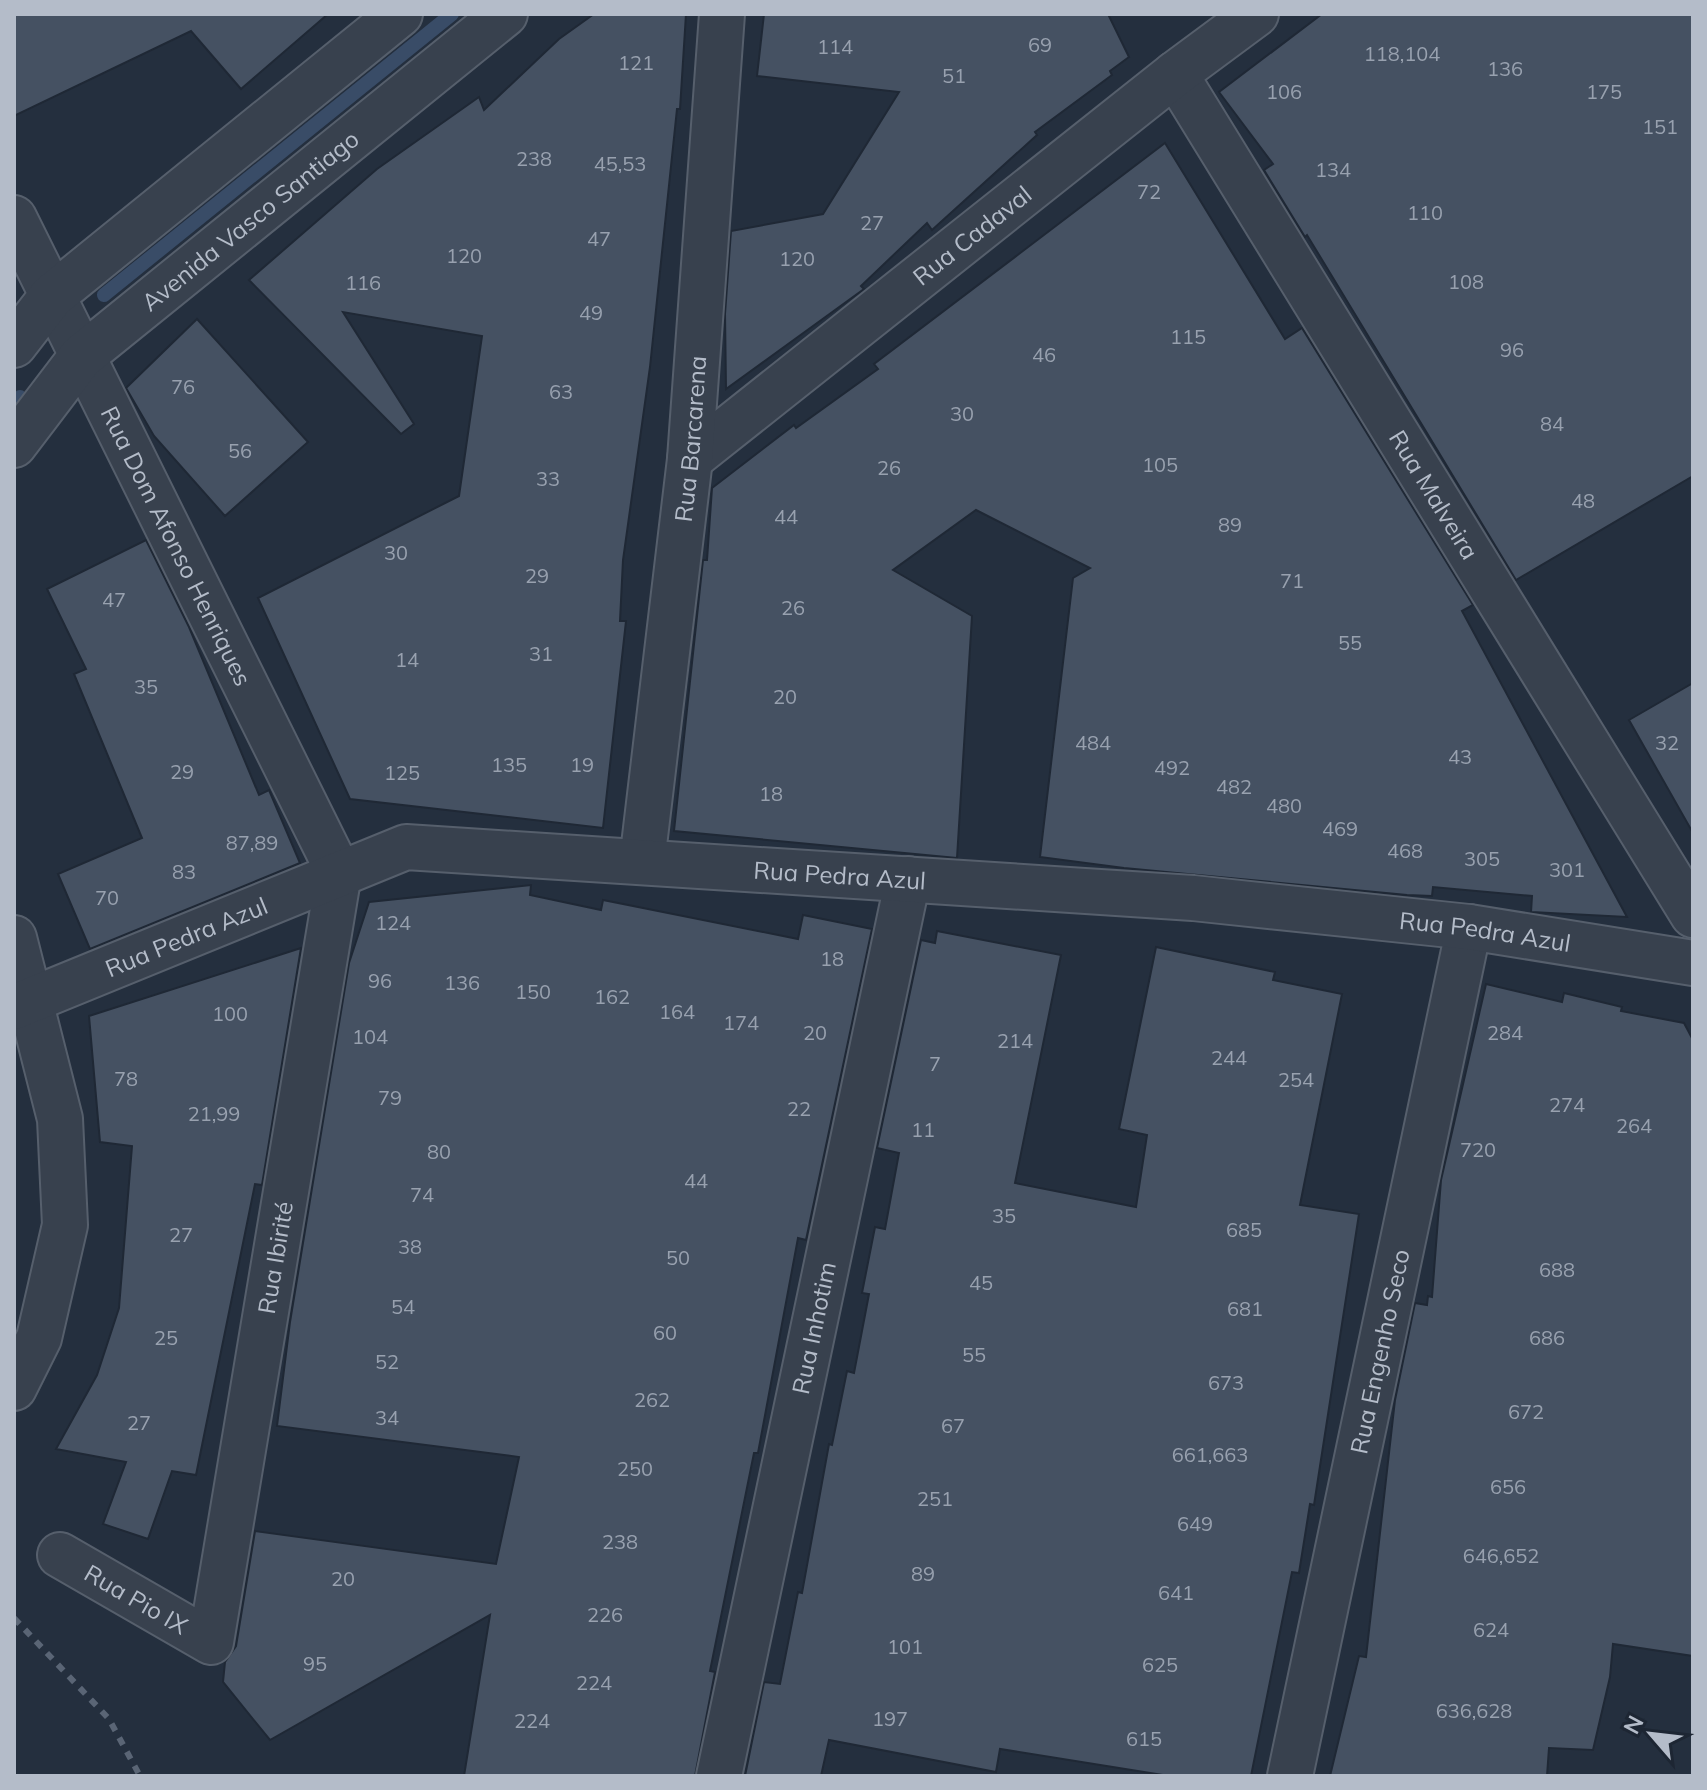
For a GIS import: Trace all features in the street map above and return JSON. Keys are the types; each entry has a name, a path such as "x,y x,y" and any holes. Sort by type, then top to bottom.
{"street":[{"path":"14,328 400,14"},
{"name":"Avenida Vasco Santiago","path":"14,445 81,357 505,14"},
{"name":"Rua Barcarena","path":"642,862 690,459 722,14"},
{"name":"Rua Cadaval","path":"690,459 1175,74 1256,14"},
{"name":"Rua Malveira","path":"1175,74 1693,915"},
{"name":"Rua Dom Afonso Henriques","path":"14,218 339,873"},
{"path":"14,345 52,296"},
{"name":"Rua Pedra Azul","path":"22,1004 406,847 1193,898 1469,927 1693,963"},
{"name":"Rua Ibirité","path":"211,1642 339,873"},
{"name":"Rua Inhotim","path":"719,1776 908,879"},
{"name":"Rua Engenho Seco","path":"1290,1776 1469,927"},
{"path":"14,938 22,1004 60,1119 65,1225 39,1338 14,1388"},
{"name":"Rua Pio IX","path":"60,1555 211,1642"}],"building":[{"path":"14,14 328,14 241,89 191,31 14,116"},
{"path":"594,14 686,14 680,109 677,109 650,367 623,560 620,621 626,621 603,828 350,799 258,598 459,496 482,336 343,312 414,424 401,434 249,280 377,169 479,97 484,110 559,39"},
{"path":"764,14 1108,14 1129,57 1110,71 1112,75 1035,132 1037,135 932,230 927,223 861,286 864,289 726,389 725,314 731,231 823,214 899,92 757,76"},
{"path":"1322,14 1693,14 1693,476 1516,580 1307,235 1305,237 1264,170 1273,164 1219,92"},
{"path":"1165,143 1285,339 1302,328 1473,605 1462,611 1627,917 1531,912 1532,896 1433,887 1432,896 1407,895 1040,857 1073,578 1090,568 976,510 893,570 972,616 957,858 674,831 703,560 707,560 712,488 794,425 796,428 878,369 874,364"},
{"path":"197,319 308,442 225,516 154,436 126,388"},
{"path":"146,540 189,627 259,795 269,790 300,863 90,949 58,874 142,838 74,674 86,669 47,589"},
{"path":"1693,683 1693,833 1629,720"},
{"path":"531,885 530,895 601,910 603,900 798,939 803,915 872,929 806,1240 798,1238 758,1453 754,1453 710,1671 715,1672 695,1776 464,1776 490,1615 270,1740 223,1682 225,1662 236,1646 255,1531 496,1564 519,1457 277,1426 290,1322 349,963 369,902"},
{"path":"937,931 1061,955 1015,1183 1136,1207 1147,1135 1119,1129 1156,947 1275,972 1273,980 1342,994 1300,1205 1359,1214 1314,1505 1310,1504 1299,1573 1292,1572 1251,1776 1169,1776 1000,1749 996,1772 829,1740 821,1776 745,1776 764,1682 780,1684 798,1592 802,1593 829,1444 832,1445 847,1371 854,1373 869,1294 862,1293 875,1227 885,1229 899,1153 877,1148 921,940 935,943"},
{"path":"301,948 262,1185 255,1184 196,1475 172,1471 148,1539 103,1524 126,1462 56,1449 97,1375 119,1308 132,1146 100,1142 89,1016"},
{"path":"1486,984 1562,1002 1564,993 1622,1007 1621,1011 1684,1023 1693,1040 1693,1656 1613,1644 1610,1677 1593,1750 1549,1748 1547,1776 1330,1776 1359,1656 1366,1657 1395,1400 1415,1303 1427,1305 1428,1296 1432,1297 1441,1180"}],"waterway":[{"path":"104,295 452,14"},
{"path":"14,403 20,397"}],"railway":[{"path":"14,1618 109,1719 140,1776"}]}
